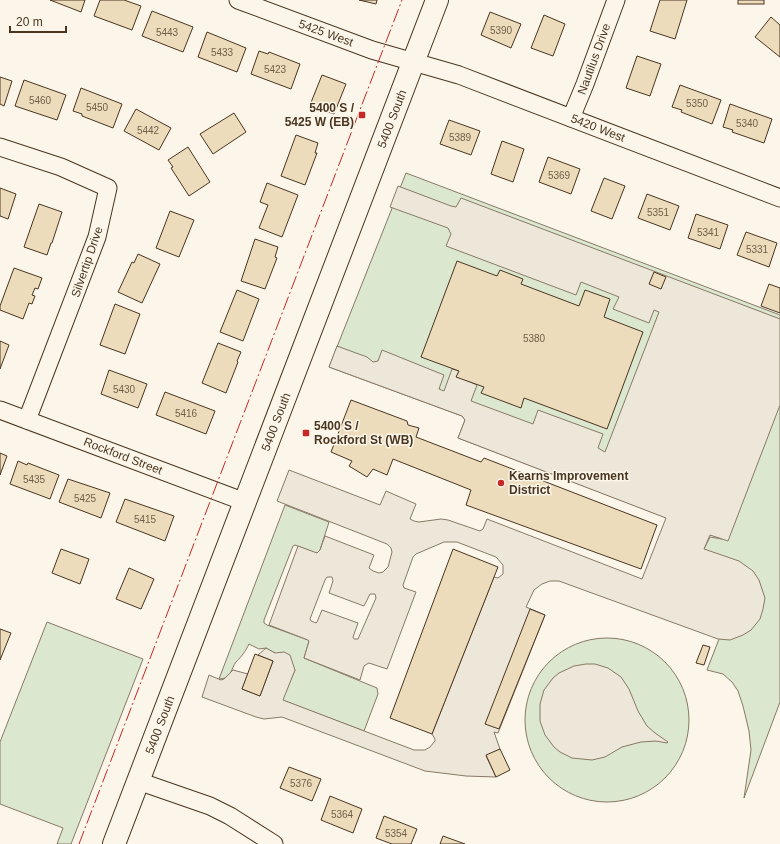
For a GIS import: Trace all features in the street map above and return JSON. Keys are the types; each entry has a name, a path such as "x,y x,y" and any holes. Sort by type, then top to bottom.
{"main road":[{"name":"5400 South","path":"114,844 437,0"}],"street":[{"name":"5425 West","path":"238,0 372,50 414,62"},
{"name":"Nautilus Drive","path":"571,118 616,0"},
{"name":"5420 West","path":"414,62 459,75 780,198"},
{"name":"Silvertip Drive","path":"0,147 62,167 108,188 97,238 27,420"},
{"name":"Rockford Street","path":"0,410 245,502"},
{"path":"138,781 210,806 230,816 274,844"}],"green space":[{"path":"406,173 780,315 780,702 744,798 751,750 749,731 743,706 738,691 732,682 723,674 707,670 719,639 704,549 710,537 722,539 458,438 465,420 462,416 329,367"},
{"path":"285,505 329,522 319,553 295,545 293,546 264,623 308,640 304,658 377,688 378,694 364,731 282,700 295,670 275,653 266,648 259,649 249,644 234,664 229,675 223,679 219,679"},
{"path":"47,622 143,659 71,844 57,844 63,828 0,804 0,742"},
{"path":"599,638 615,638 631,641 646,648 659,656 671,668 686,696 689,720 688,736 683,751 671,772 659,784 631,799 615,802 599,802 583,799 568,792 555,784 543,772 528,744 525,728 525,712 528,696 535,681 543,668 555,656 583,641"}],"shaded area":[{"path":"398,186 456,207 461,198 780,319 780,405 728,541 710,535 704,549 739,561 753,571 759,580 765,598 760,619 751,630 743,635 730,640 718,639 559,581 550,581 542,584 534,590 526,607 545,615 498,733 494,732 500,749 486,756 496,777 466,776 425,771 282,717 264,719 256,717 202,697 209,675 221,680 233,670 248,674 242,689 260,696 273,661 258,655 266,648 275,653 284,652 290,655 295,670 283,700 414,750 425,750 435,741 432,734 494,577 498,578 503,574 503,565 496,557 457,542 444,542 416,554 413,557 403,585 404,588 416,592 387,669 369,663 364,666 360,680 304,658 308,640 269,625 298,546 317,553 320,550 325,536 374,555 369,568 379,573 383,572 388,567 392,552 391,548 387,544 277,501 289,470 380,505 386,491 416,504 410,519 414,521 419,522 441,519 448,520 480,531 483,529 487,519 642,579 666,518 458,438 465,420 462,416 329,367 337,346 367,357 373,362 378,361 382,350 444,375 439,389 444,391 452,369 459,371 457,376 477,385 471,401 533,424 538,410 603,434 598,448 605,452 659,312 654,310 649,323 613,309 619,297 581,282 576,295 446,246 451,234 448,228 390,207","holes":["327,577 332,577 333,581 329,593 364,606 370,594 375,594 376,598 358,639 354,639 353,637 358,623 322,610 316,623 310,619 325,580"]},
{"path":"595,664 608,668 621,677 629,689 638,711 647,726 668,742 641,742 622,747 605,757 592,760 572,758 554,747 545,735 540,721 540,704 544,690 559,673 574,666"}],"building":[{"path":"50,0 85,0 81,12"},
{"path":"100,0 124,0 141,6 132,30 94,16"},
{"path":"359,0 377,0 376,4"},
{"path":"660,0 687,0 675,39 650,31"},
{"path":"738,0 764,0 764,4 738,4"},
{"path":"152,11 193,27 183,52 142,36"},
{"path":"490,12 521,24 511,48 481,35"},
{"path":"544,15 565,24 553,56 531,48"},
{"path":"771,17 780,25 780,57 755,37"},
{"path":"207,32 246,48 237,72 198,57"},
{"path":"259,51 268,54 269,52 300,64 291,89 251,74"},
{"path":"637,56 661,64 650,96 626,88"},
{"path":"322,75 346,84 334,114 310,105"},
{"path":"0,77 12,81 4,106 0,104"},
{"path":"24,80 66,95 57,120 15,106"},
{"path":"680,85 721,100 712,124 672,107"},
{"path":"81,88 122,104 113,128 73,111"},
{"path":"730,104 772,119 764,143 732,132 733,130 723,127"},
{"path":"136,109 171,128 159,150 124,131"},
{"path":"234,113 246,132 213,154 200,134"},
{"path":"449,120 480,131 471,155 440,144"},
{"path":"296,135 318,143 315,153 317,153 305,185 281,176"},
{"path":"502,141 524,149 513,182 491,174"},
{"path":"188,147 210,182 189,196 171,168 173,167 168,160"},
{"path":"548,157 580,169 571,194 539,182"},
{"path":"604,178 625,186 612,219 591,211"},
{"path":"267,183 298,195 282,237 259,228 268,205 260,202"},
{"path":"0,188 16,194 8,219 0,216"},
{"path":"647,194 679,206 670,230 638,218"},
{"path":"39,204 62,212 47,255 24,247"},
{"path":"170,211 194,220 179,257 156,248"},
{"path":"696,214 728,225 720,249 688,238"},
{"path":"746,232 777,243 769,267 737,255"},
{"path":"255,239 278,247 275,257 277,258 265,289 241,281"},
{"path":"138,254 160,264 142,303 118,292 132,262 134,263"},
{"path":"457,261 497,276 500,270 523,279 521,284 579,306 585,290 610,299 604,317 643,332 607,429 524,398 521,408 481,393 484,387 456,377 459,371 421,357"},
{"path":"14,268 42,278 38,289 35,288 32,295 35,296 32,304 29,303 23,319 0,310 0,306"},
{"path":"654,272 666,277 661,289 649,284"},
{"path":"769,284 780,288 780,313 761,306"},
{"path":"237,290 259,299 243,341 220,332"},
{"path":"115,304 140,314 125,354 100,345"},
{"path":"0,341 9,345 0,369"},
{"path":"218,343 241,352 226,393 202,383"},
{"path":"109,370 147,384 138,408 101,394"},
{"path":"165,392 215,411 206,434 156,415"},
{"name":"Kearns Improvement District","path":"351,400 407,421 408,425 419,428 416,437 481,462 484,458 657,525 641,569 466,505 471,490 393,459 387,475 373,469 367,477 349,466 352,461 331,452"},
{"path":"0,453 7,456 0,475"},
{"path":"18,461 27,465 28,463 59,475 50,499 10,484"},
{"path":"68,479 110,493 101,518 59,502"},
{"path":"125,499 174,516 165,541 116,522"},
{"path":"61,549 89,559 80,584 52,573"},
{"path":"453,549 498,567 432,734 390,718"},
{"path":"129,568 154,579 141,609 116,599"},
{"path":"530,609 545,615 499,729 485,724"},
{"path":"0,629 11,633 0,660"},
{"path":"703,645 710,647 704,665 696,663"},
{"path":"255,654 273,661 260,696 242,689"},
{"path":"500,749 510,770 496,777 486,755"},
{"path":"289,767 321,779 312,801 280,788"},
{"path":"330,796 362,809 353,833 321,820"},
{"path":"384,816 417,829 411,844 392,844 376,838"},
{"path":"443,836 465,844 440,844"}],"power":[{"path":"79,844 402,0"}],"place":[{"name":"5400 S / 5425 W (EB)","path":"362,115"},
{"name":"5400 S / Rockford St (WB)","path":"306,433"},
{"name":"Kearns Improvement District","path":"501,483"}]}
